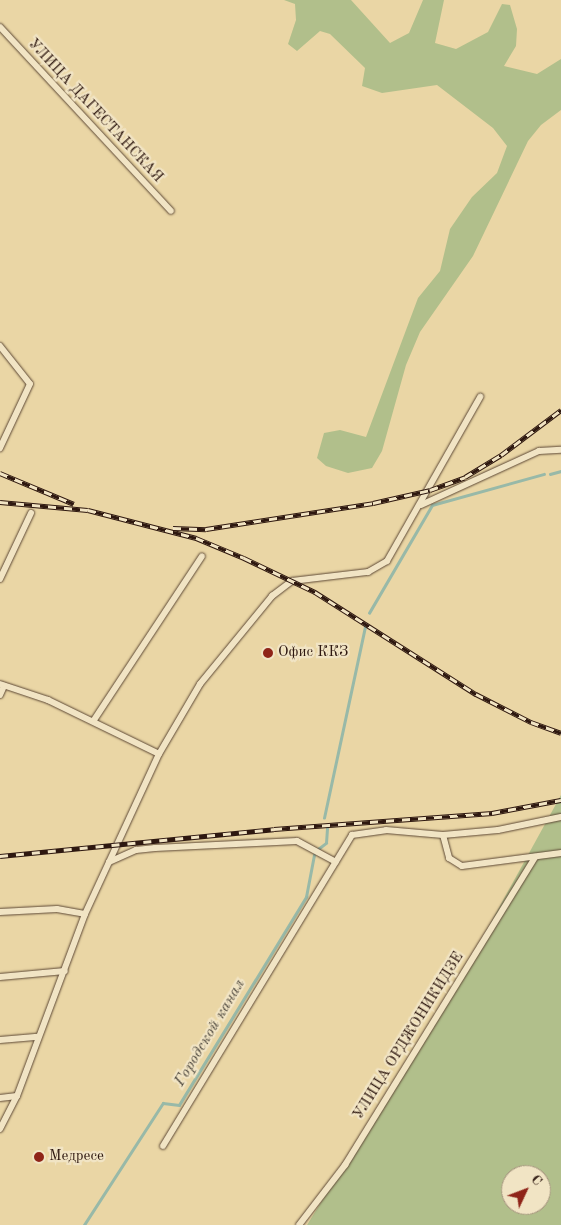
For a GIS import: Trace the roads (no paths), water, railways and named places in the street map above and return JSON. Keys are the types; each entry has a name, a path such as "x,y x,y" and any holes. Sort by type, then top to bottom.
{"street":[{"name":"УЛИЦА ДАГЕСТАНСКАЯ","path":"0,27 171,211"},
{"path":"0,346 30,384 0,448"},
{"path":"0,1129 17,1096 38,1037 65,972 85,914 159,754 200,684 272,596 301,578 368,572 387,561 420,506 480,397"},
{"path":"420,506 539,451 561,450"},
{"path":"0,579 31,513"},
{"path":"94,720 202,556"},
{"path":"0,694 2,685 48,700 94,720 159,754"},
{"path":"163,1146 352,835 386,830 443,835 498,830 561,818"},
{"path":"443,835 449,858 462,866 561,853"},
{"path":"109,862 136,850 297,841 336,862"},
{"name":"УЛИЦА ОРДЖОНИКИДЗЕ","path":"299,1225 345,1165 536,857"},
{"path":"0,912 56,909 85,914"},
{"path":"0,977 65,972"},
{"path":"0,1040 38,1037"},
{"path":"0,1098 17,1096"}],"waterway":[{"name":"Городской канал","path":"550,474 561,471"},
{"name":"Городской канал","path":"369,613 432,505 544,474"},
{"name":"Городской канал","path":"324,818 365,626"},
{"name":"Городской канал","path":"318,849 326,843 327,827"},
{"name":"Городской канал","path":"84,1225 163,1103 179,1105 306,897 314,855"}],"railway":[{"path":"173,528 206,529 373,503 430,490 465,477 501,455 561,410"},
{"path":"0,473 74,504"},
{"path":"0,502 88,510 196,538 244,558 315,592 476,694 531,722 561,733"},
{"path":"0,856 274,829 492,813 561,800"}],"place":[{"name":"Офис ККЗ","path":"268,653"},
{"name":"Медресе","path":"39,1157"}]}
